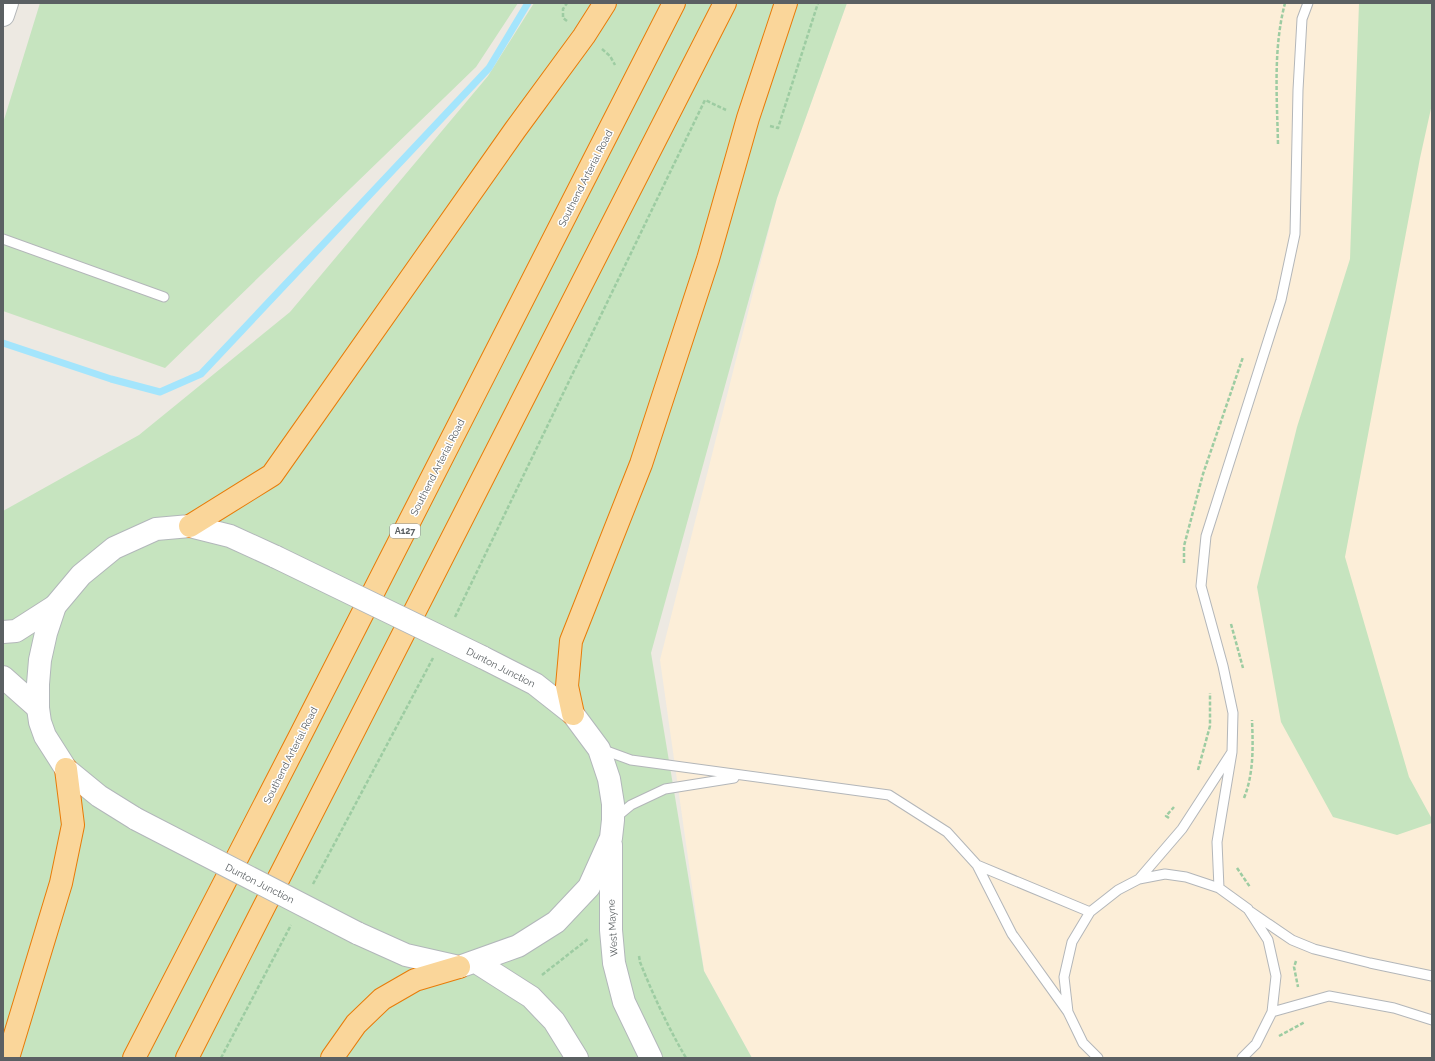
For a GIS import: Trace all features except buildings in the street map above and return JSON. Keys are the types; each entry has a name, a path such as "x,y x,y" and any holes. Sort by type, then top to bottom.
{"highway":[{"path":"190,526 272,475 515,130 584,36 605,3"},
{"name":"Southend Arterial Road","path":"134,1058 304,729 674,3"},
{"path":"187,1058 725,3"},
{"path":"573,714 567,686 572,642 641,464 708,259 748,118 786,3"},
{"path":"8,1058 61,883 74,825 66,769"},
{"path":"332,1058 356,1024 382,999 415,980 467,964"}],"main road":[{"path":"3,15 7,3"},
{"name":"Dunton Junction","path":"190,526 230,536 482,657 535,684 573,714 599,749 609,779 613,804 612,829 589,887 556,922 518,946 467,964 406,955 357,933 136,819 99,796 66,769 45,736 40,722 38,708 40,660 54,606 81,574 114,548 156,529 190,526"},
{"path":"3,632 16,631 54,606"},
{"path":"3,677 38,708"},
{"name":"West Mayne","path":"612,829 611,930 614,963 624,1002 651,1058"},
{"path":"467,964 531,997 554,1022 578,1058"}],"lane":[{"path":"1219,888 1217,842 1232,752 1233,713 1201,586 1206,536 1281,300 1295,234 1298,90 1302,19 1308,3"},
{"path":"3,239 164,297"},
{"path":"599,749 631,760 889,795 947,832 977,865 1012,934 1068,1012 1083,1043 1098,1058"},
{"path":"1139,879 1182,829 1232,752"},
{"path":"612,829 631,806 665,789 743,776"},
{"path":"977,865 1090,912"},
{"path":"1068,1012 1064,977 1072,942 1090,912 1118,890 1139,879 1165,874 1186,877 1219,888 1292,940 1314,950 1432,976"},
{"path":"1242,1058 1256,1044 1272,1012 1276,976 1268,940 1248,909"},
{"path":"1272,1012 1329,996 1394,1008 1432,1020"}],"path":[{"path":"766,124 778,128 818,3"},
{"path":"453,620 705,100 730,111"},
{"path":"1229,618 1243,669"},
{"path":"311,889 434,656"},
{"path":"1243,798 1249,786 1253,747 1252,713"},
{"path":"1236,863 1237,870 1251,889"},
{"path":"220,1058 292,924"},
{"path":"545,973 591,937"},
{"path":"638,950 640,962 654,998 686,1058"},
{"path":"1294,967 1296,977"},
{"path":"1272,1040 1306,1021"}],"shaded area":[{"path":"847,3 1432,3 1432,1058 752,1058 704,971 660,660 777,198"}],"green space":[{"path":"40,3 518,3 476,67 165,368 3,311 3,123"},
{"path":"534,3 847,3 777,198 651,653 704,971 752,1058 3,1058 3,511 139,435 290,312 488,76"},
{"path":"1359,3 1432,3 1432,104 1420,158 1345,557 1409,777 1432,819 1432,823 1397,835 1333,817 1281,722 1257,587 1297,427 1350,259"}],"waterway":[{"path":"3,343 111,379 160,392 201,374 489,68 528,3"}]}
